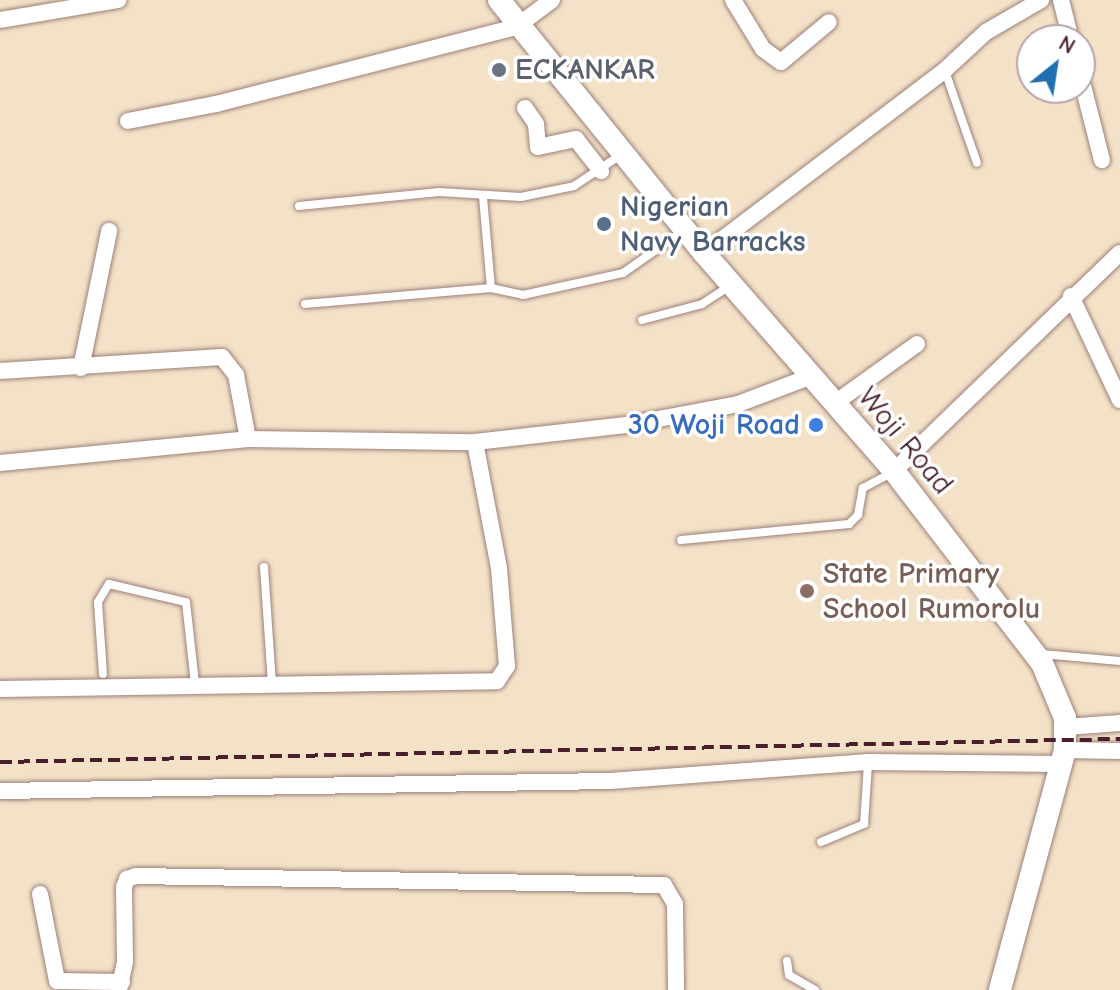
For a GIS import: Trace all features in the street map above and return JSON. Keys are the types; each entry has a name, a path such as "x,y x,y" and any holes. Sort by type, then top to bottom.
{"main road":[{"name":"Woji Road","path":"499,0 516,27 704,253 894,471 1037,654 1066,727 1063,757 1000,990"}],"street":[{"path":"0,20 118,0"},
{"path":"128,121 216,104 516,27 552,0"},
{"path":"733,0 763,49 781,62 829,22"},
{"path":"704,253 945,70 986,32 1041,0"},
{"path":"1061,0 1067,24"},
{"path":"1088,104 1102,160"},
{"path":"525,108 536,124 538,147 576,139 601,171"},
{"path":"81,368 109,231"},
{"path":"894,471 965,408 1071,296 1120,253"},
{"path":"1071,296 1120,400"},
{"path":"835,403 917,344"},
{"path":"0,371 222,357 236,375 248,439"},
{"path":"0,463 248,439 475,442 626,425 724,407 812,376"},
{"path":"0,689 195,684 272,686 503,677 507,666 499,568 475,442"},
{"path":"1066,727 1120,723"},
{"path":"0,791 610,781 868,762 1063,757 1120,751"},
{"path":"40,894 57,981 120,986 127,879 285,876 664,885 675,904 676,990"}],"lane":[{"path":"945,70 977,163"},
{"path":"299,206 439,192 483,197 549,193 601,171 622,154"},
{"path":"483,197 491,288"},
{"path":"305,304 491,288 523,295 603,279 641,263 685,230"},
{"path":"642,320 702,304 732,284"},
{"path":"681,540 855,523 863,488 894,471"},
{"path":"264,567 272,686"},
{"path":"103,674 98,602 109,584 185,601 195,684"},
{"path":"1037,654 1120,661"},
{"path":"821,842 864,824 868,762"},
{"path":"787,961 789,975 815,990"}],"railway":[{"path":"0,762 1120,739"}],"place":[{"name":"ECKANKAR","path":"499,70"},
{"name":"Nigerian Navy Barracks","path":"604,224"},
{"name":"30 Woji Road","path":"816,425"},
{"name":"State Primary School Rumorolu","path":"807,591"}]}
